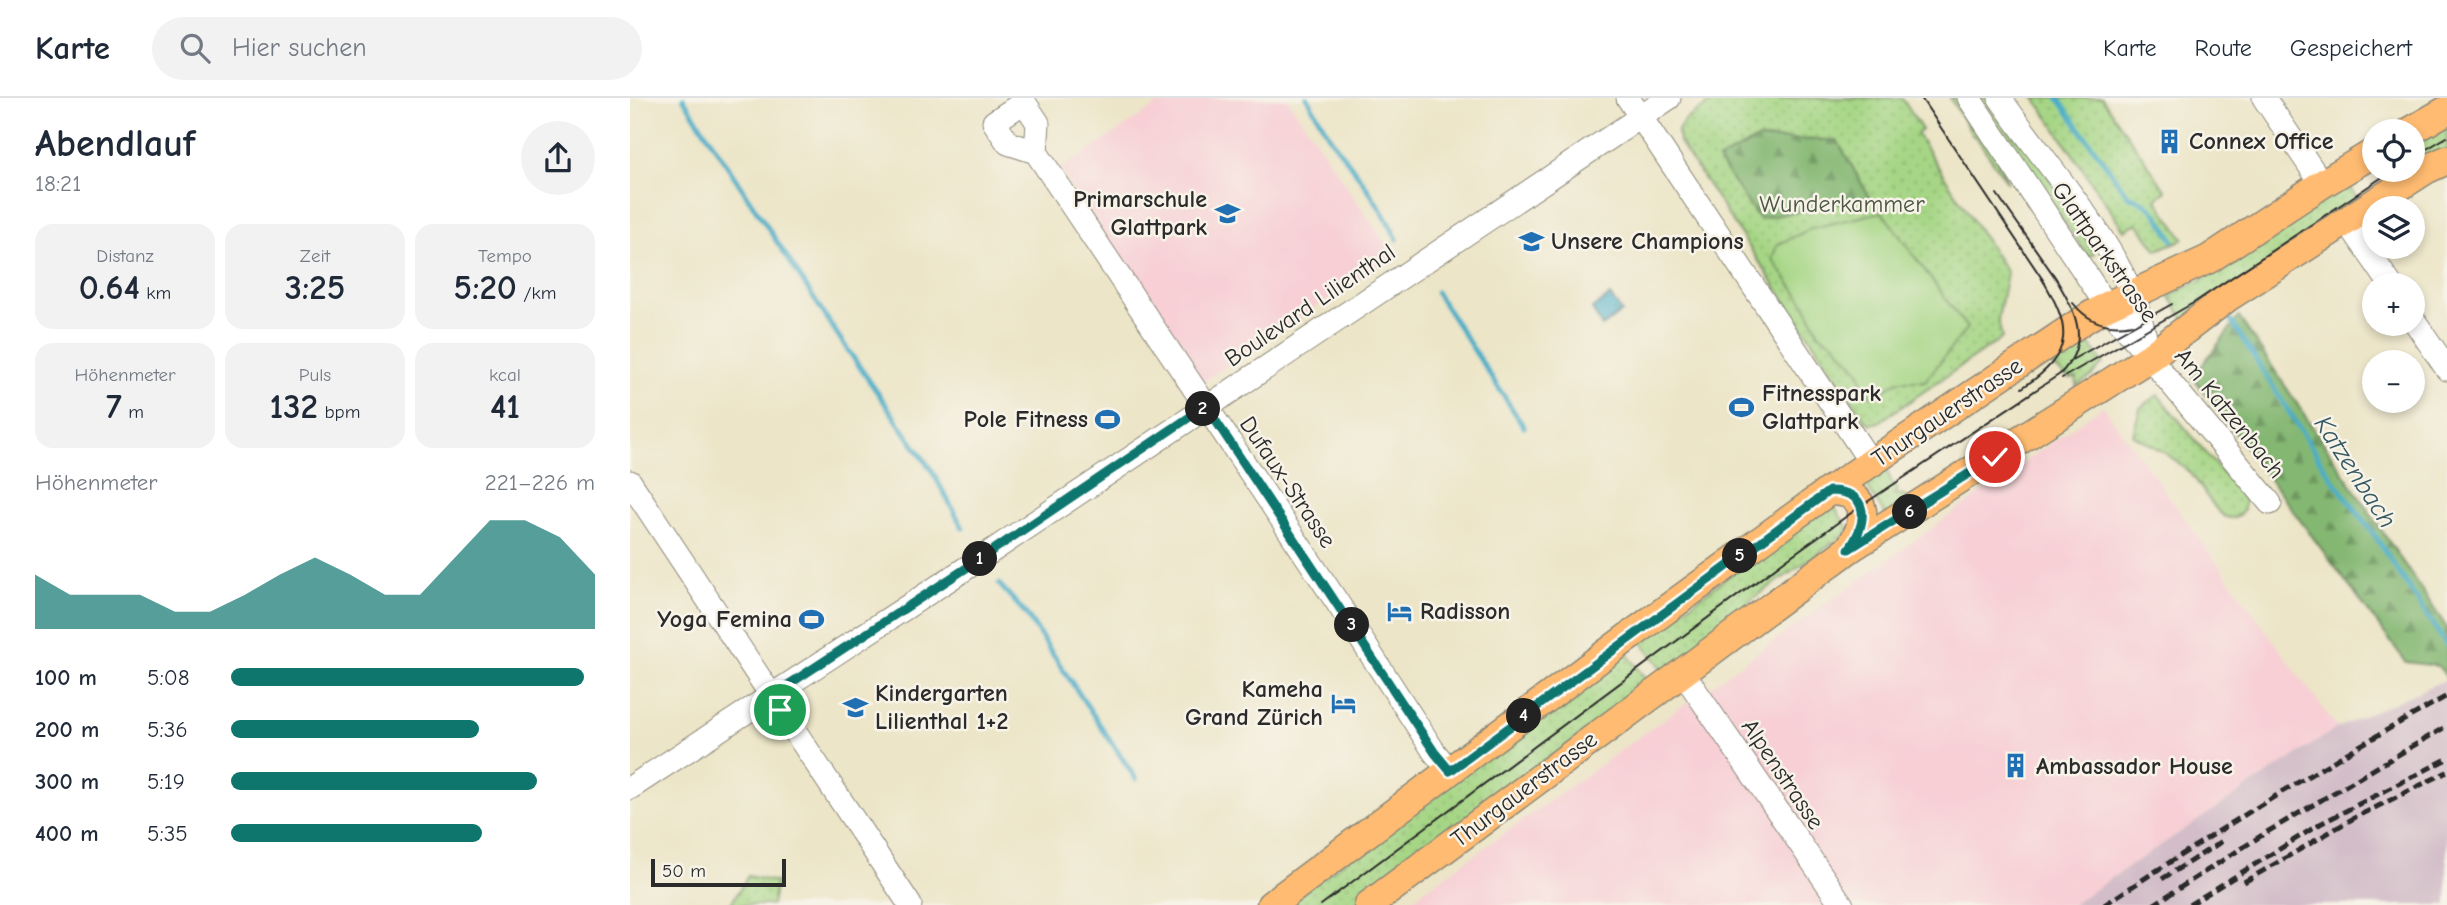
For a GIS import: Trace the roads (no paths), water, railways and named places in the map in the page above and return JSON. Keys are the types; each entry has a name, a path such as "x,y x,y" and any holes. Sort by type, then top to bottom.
{"main road":[{"path":"2425,123 2447,110"},
{"name":"Thurgauerstrasse","path":"1271,905 1829,491 2106,306 2209,259 2362,160"},
{"name":"Thurgauerstrasse","path":"1369,905 1849,549 2150,357 2228,298 2427,169 2447,160"},
{"path":"1829,491 1852,496 1864,514 1861,528 1849,549"}],"street":[{"name":"Boulevard Lilienthal","path":"630,788 974,563 1206,406 1635,107 1670,98"},
{"name":"Glattparkstrasse","path":"1969,98 2106,306 2150,357"},
{"name":"Glattparkstrasse","path":"2000,98 2102,241 2133,295 2150,357"},
{"path":"2264,98 2322,184"},
{"path":"1635,107 1871,463"},
{"name":"Dufaux-Strasse","path":"1036,152 1435,753 1450,771"},
{"path":"2347,221 2382,273"},
{"path":"2425,336 2447,369"},
{"name":"Am Katzenbach","path":"2150,357 2270,503"},
{"path":"630,482 910,905"},
{"name":"Alpenstrasse","path":"1682,671 1842,905"}],"water":[{"path":"1610,296 1622,312 1602,327 1592,309"}],"waterway":[{"path":"683,98 843,343 932,471 963,528"},
{"path":"1307,98 1332,140 1376,202 1397,239"},
{"name":"Katzenbach","path":"2058,98 2128,196 2150,207 2173,240"},
{"path":"1436,292 1524,427"},
{"name":"Katzenbach","path":"2230,319 2326,470 2375,536 2447,646"},
{"path":"999,584 1026,614 1136,779"}],"tram line":[{"path":"1921,98 2045,283"},
{"path":"2425,150 2447,137"},
{"path":"2062,378 2195,302 2375,182"},
{"path":"1997,194 2057,280"},
{"path":"1321,905 1791,556 1861,506 2060,374 2076,349 2078,336 2073,312 2053,274"},
{"path":"2022,388 2052,363 2063,338 2059,311 2041,277"},
{"path":"2073,303 2085,315 2107,325 2132,324"},
{"path":"2068,362 2172,304"}],"railway":[{"path":"2104,905 2274,797 2447,696"},
{"path":"2153,905 2267,832 2447,726"},
{"path":"2189,905 2320,824 2447,759"},
{"path":"2244,882 2354,818 2447,772"},
{"path":"2162,879 2224,840"}],"place":[{"name":"Connex Office","path":"2169,141"},
{"name":"Primarschule Glattpark","path":"1227,213"},
{"name":"Unsere Champions","path":"1531,241"},
{"name":"Fitnesspark Glattpark","path":"1742,407"},
{"name":"Pole Fitness","path":"1108,419"},
{"name":"Radisson","path":"1400,611"},
{"name":"Yoga Femina","path":"812,619"},
{"name":"Kameha Grand Zürich","path":"1343,703"},
{"name":"Kindergarten Lilienthal 1+2","path":"855,707"},
{"name":"Ambassador House","path":"2016,766"}],"park label":[{"name":"Wunderkammer","path":"1842,204"}]}
